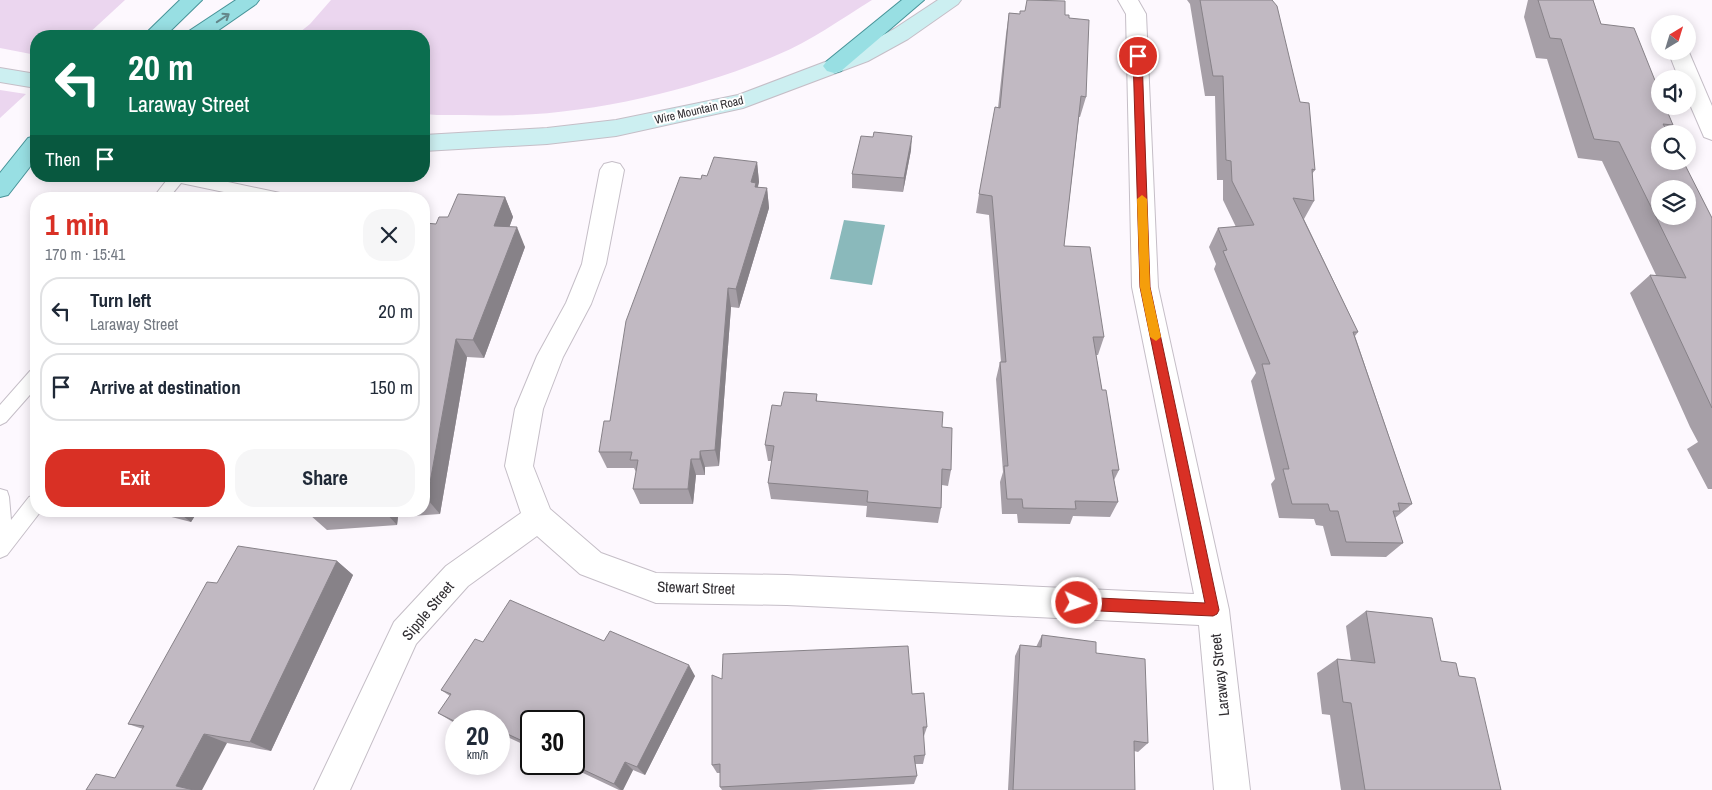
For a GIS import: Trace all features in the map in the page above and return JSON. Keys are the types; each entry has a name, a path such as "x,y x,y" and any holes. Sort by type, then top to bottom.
{"main road":[{"path":"158,30 178,0"},
{"path":"160,30 192,0"},
{"path":"205,30 250,0"},
{"path":"834,66 914,0"},
{"name":"Wire Mountain Road","path":"430,143 547,136 616,128 743,101 861,56 894,39 951,0"},
{"path":"0,75 30,81"},
{"path":"0,168 30,148"},
{"path":"0,189 30,152"}],"street":[{"name":"Laraway Street","path":"1128,0 1136,14 1145,287 1213,610 1232,790"},
{"path":"1682,60 1712,132"},
{"name":"Stewart Street","path":"612,170 594,264 578,304 550,356 529,409 519,466 538,518 591,564 656,588 797,590 1213,610"},
{"name":"Sipple Street","path":"332,790 405,633 457,576 538,518"}],"lane":[{"path":"165,192 174,182"},
{"path":"201,182 248,192"},
{"path":"0,417 30,383"},
{"path":"0,496 2,546"},
{"path":"2,546 30,511"}],"shaded area":[{"path":"0,0 125,0 92,30 30,30 30,54 0,48"},
{"path":"331,0 872,0 790,49 716,78 683,88 616,103 549,113 517,115 430,114 430,30 302,30"},
{"path":"0,90 26,94 0,118"}],"water":[{"path":"844,220 885,225 872,285 830,279"}],"building":[{"path":"1027,0 1065,1 1065,15 1069,15 1069,18 1089,20 1086,97 1081,96 1064,246 1090,247 1104,337 1093,337 1102,390 1106,390 1119,470 1112,470 1118,502 1075,501 1076,509 1023,508 1022,499 1007,499 1004,466 1008,466 1000,362 1006,362 992,196 979,194 995,107 1000,108 1009,13 1020,14 1020,11 1025,11"},
{"path":"1200,0 1272,0 1277,6 1300,102 1309,103 1315,170 1312,169 1314,201 1293,198 1358,332 1353,332 1412,504 1398,503 1400,511 1393,511 1403,543 1346,542 1338,511 1330,511 1328,504 1292,504 1283,469 1289,469 1262,364 1270,364 1223,251 1227,250 1218,228 1254,225 1232,181 1231,161 1226,160 1223,76 1213,76"},
{"path":"1538,0 1593,0 1601,24 1634,28 1651,70 1651,115 1669,115 1673,125 1651,125 1651,170 1688,170 1693,180 1651,180 1651,207 1619,142 1594,139 1561,39 1550,38"},
{"path":"874,132 912,136 904,178 852,174 861,136 873,137"},
{"path":"714,157 757,162 751,182 756,183 755,187 767,188 736,289 728,288 715,450 700,451 700,459 691,459 688,489 633,489 638,460 630,460 632,452 599,452 604,421 610,421 626,321 680,177 701,179 702,175 707,176"},
{"path":"1696,187 1712,218 1712,408 1650,275 1686,278 1660,225 1696,225"},
{"path":"458,194 505,197 494,226 517,227 473,340 456,339 430,482 430,224 436,224 439,217 448,217"},
{"path":"784,392 817,394 816,401 943,412 942,427 952,428 951,470 942,469 941,508 867,502 868,491 768,483 774,446 765,445 772,405 781,406"},
{"path":"238,546 337,561 250,742 204,734 176,786 194,790 86,790 96,774 115,778 144,726 128,724 207,582 217,583"},
{"path":"510,600 604,641 610,631 689,665 637,767 625,762 614,784 585,771 585,710 520,710 520,740 510,735 510,710 445,710 445,716 438,713 451,694 441,690 475,639 483,642"},
{"path":"1366,611 1432,618 1441,661 1456,663 1459,676 1475,678 1501,790 1365,790 1351,703 1343,702 1337,659 1375,663"},
{"path":"1042,635 1096,642 1096,653 1145,659 1148,743 1134,741 1135,790 1013,790 1020,645 1041,647"},
{"path":"908,646 912,694 924,693 927,727 923,727 925,755 914,756 917,776 720,787 720,764 712,765 712,675 722,679 723,654"}],"slow traffic":[{"path":"1142,199 1145,287 1156,337"}],"route":[{"path":"1077,603 1213,610 1145,287 1138,56"}]}
